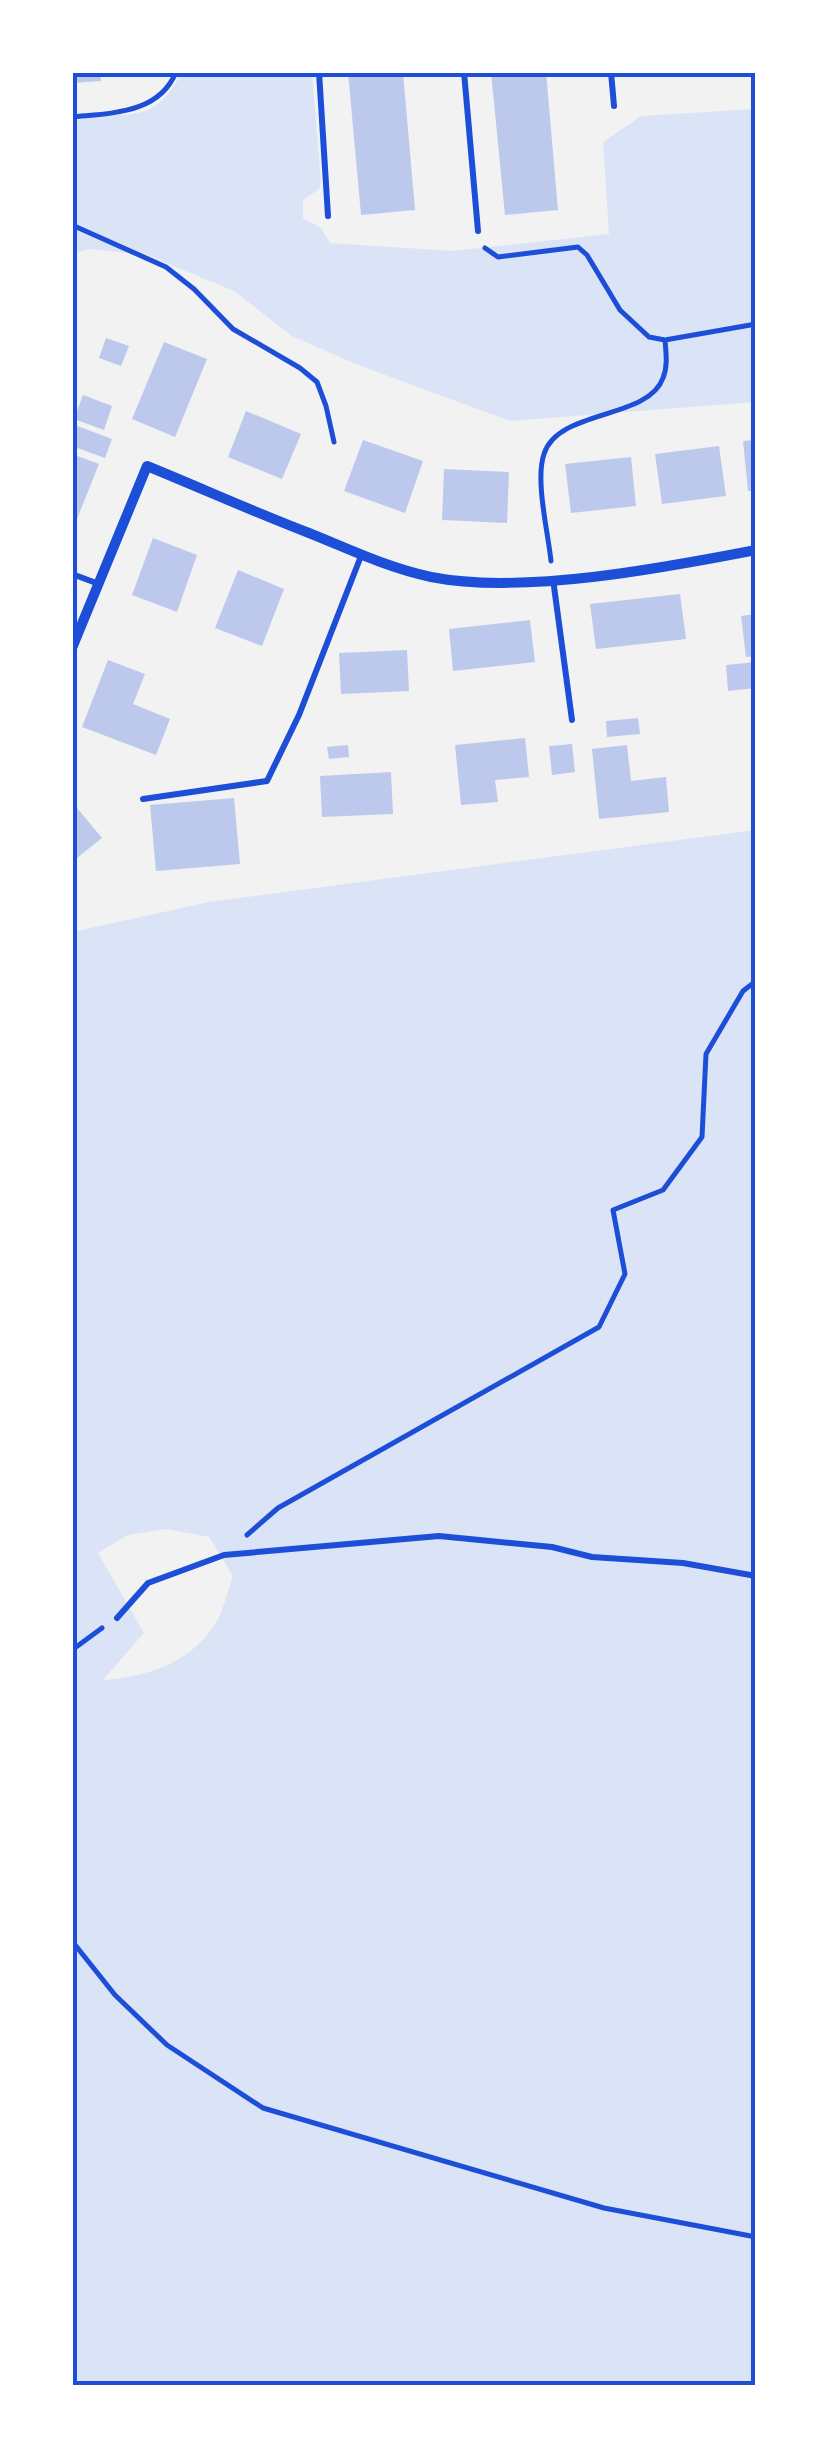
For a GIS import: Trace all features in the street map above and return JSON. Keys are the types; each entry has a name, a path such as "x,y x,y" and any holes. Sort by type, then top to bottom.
{"street":[{"path":"72,648 147,466 361,556 406,571 467,582 554,579 756,550"}],"lane":[{"path":"319,72 328,216"},
{"path":"464,72 478,231"},
{"path":"611,72 614,106"},
{"path":"143,799 267,781 299,714 361,556"},
{"path":"72,574 98,584"},
{"path":"554,579 572,720"},
{"path":"117,1618 148,1583 224,1555 438,1536 552,1548 592,1557 682,1563 756,1576"}],"path":[{"path":"72,117 116,112 151,102 168,89 176,72"},
{"path":"72,224 166,267 254,344 300,368 316,382 334,442"},
{"path":"478,231 482,243 498,258 578,247 587,255 604,287 648,338 665,340 756,324"},
{"path":"554,579 543,490 544,450 566,430 644,398 658,388 665,375 665,340"},
{"path":"224,1555 278,1508 599,1327 626,1274 613,1210 663,1190 702,1137 706,1054 743,991 756,981"},
{"path":"72,1650 117,1618"},
{"path":"72,1941 116,1995 167,2045 263,2108 604,2208 756,2237"}],"shaded area":[{"path":"181,73 312,73 321,182 319,189 303,200 303,218 321,228 330,243 453,251 609,234 603,142 641,116 755,109 755,402 510,421 358,365 292,336 234,291 147,255 89,249 73,254 73,121 147,110 159,103"},
{"path":"755,830 755,2385 73,2385 72,932 209,902","holes":["166,1529 209,1537 233,1576 213,1627 191,1650 164,1666 134,1676 103,1680 144,1633 98,1553 128,1535"]}],"building":[{"path":"72,72 100,72 101,81 72,83"},
{"path":"348,72 403,72 415,210 361,215"},
{"path":"491,72 546,72 558,210 505,215"},
{"path":"106,338 129,346 121,366 99,358"},
{"path":"164,342 207,359 175,437 132,419"},
{"path":"83,395 112,406 104,430 74,419"},
{"path":"246,411 301,434 282,479 228,457"},
{"path":"72,424 112,439 105,458 72,446"},
{"path":"363,440 423,461 405,513 344,491"},
{"path":"756,440 756,491 748,491 743,441"},
{"path":"719,446 726,496 662,504 655,454"},
{"path":"72,454 99,464 73,529 72,529"},
{"path":"631,457 636,506 571,513 565,464"},
{"path":"444,469 509,472 507,523 442,520"},
{"path":"153,538 197,555 177,612 132,595"},
{"path":"238,570 284,589 262,646 215,628"},
{"path":"680,594 686,639 596,649 590,604"},
{"path":"756,614 756,656 746,657 741,616"},
{"path":"530,620 535,662 453,671 449,629"},
{"path":"407,650 409,691 341,694 339,653"},
{"path":"108,660 145,674 133,704 170,719 156,755 82,727"},
{"path":"756,662 756,688 728,691 726,665"},
{"path":"638,718 640,734 607,737 606,721"},
{"path":"525,738 529,777 495,780 498,802 461,805 455,745"},
{"path":"572,744 575,772 552,775 549,746"},
{"path":"348,745 349,757 329,759 327,747"},
{"path":"627,745 631,781 666,777 669,812 599,819 592,749"},
{"path":"391,772 393,814 322,817 320,776"},
{"path":"234,798 240,864 156,871 150,805"},
{"path":"72,802 102,838 72,862"}]}
